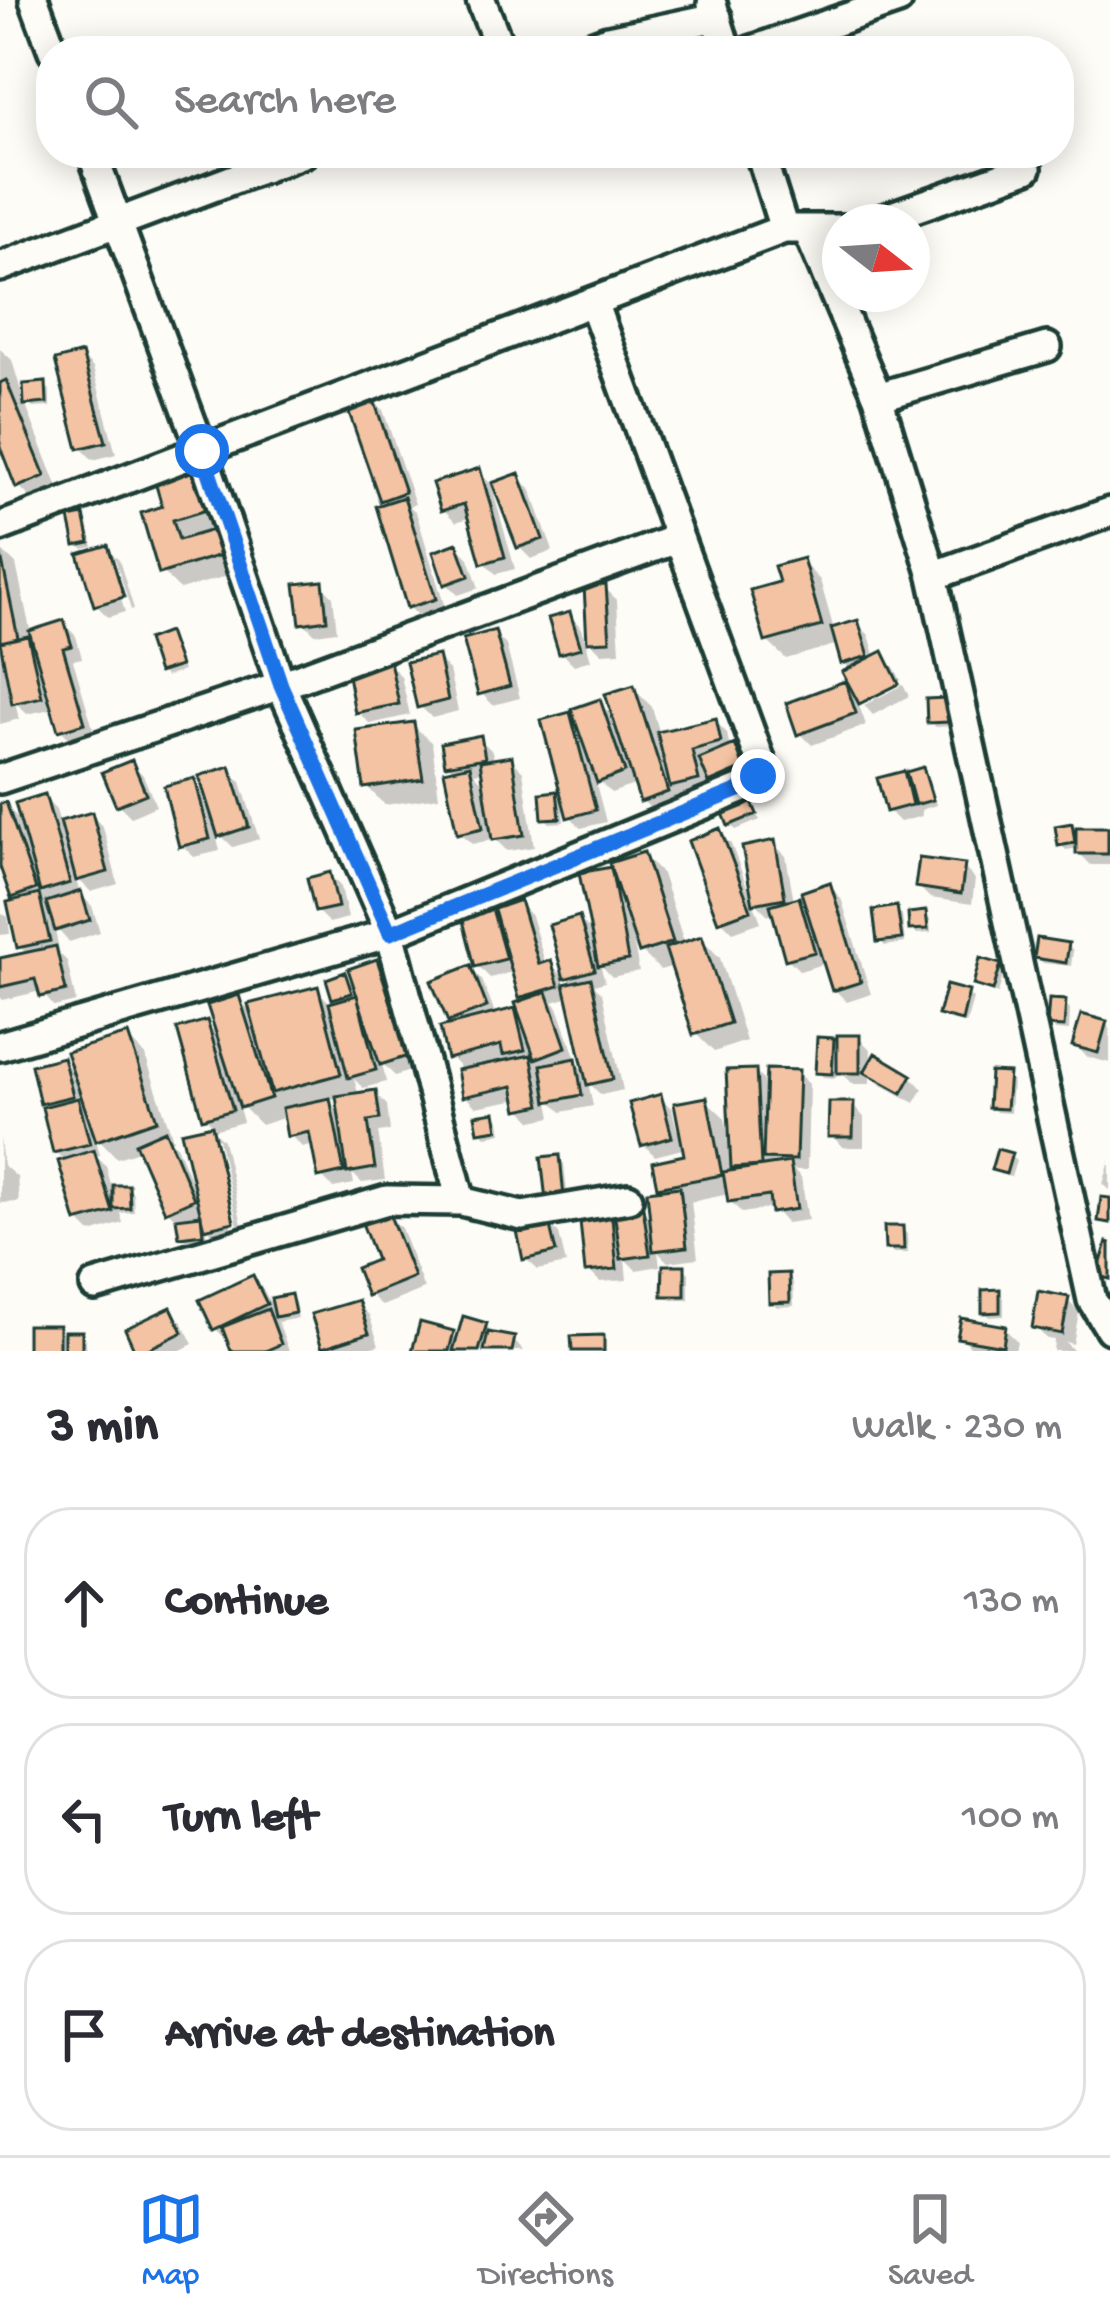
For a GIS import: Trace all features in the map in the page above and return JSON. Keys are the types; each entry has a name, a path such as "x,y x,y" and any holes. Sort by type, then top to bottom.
{"street":[{"path":"34,0 47,36"},
{"path":"481,0 495,36"},
{"path":"794,36 898,0"},
{"path":"621,36 714,8"},
{"path":"98,168 202,451 281,685 390,933 461,1201"},
{"path":"0,267 263,168"},
{"path":"767,168 878,397 933,576 1092,1300 1110,1329"},
{"path":"926,204 1027,168"},
{"path":"0,527 593,302 795,229 822,229"},
{"path":"0,1046 390,933 744,788 758,776 761,762 593,302"},
{"path":"878,397 1047,347"},
{"path":"933,576 1110,512"},
{"path":"0,779 281,685 679,538"},
{"path":"95,1286 386,1200 461,1201 522,1216 628,1198"}],"building":[{"path":"82,353 106,442 78,449 55,360"},
{"path":"6,380 45,476 16,488 0,447 0,383"},
{"path":"46,382 47,403 24,405 23,384"},
{"path":"372,394 405,492 380,501 346,404"},
{"path":"480,468 505,557 481,564 464,504 441,511 432,483"},
{"path":"194,471 206,510 173,520 179,540 219,528 227,553 159,574 141,513 162,506 155,482"},
{"path":"519,473 543,539 517,548 492,483"},
{"path":"404,497 436,599 407,608 376,506"},
{"path":"84,515 90,543 75,546 69,518"},
{"path":"457,543 469,576 444,585 433,552"},
{"path":"108,545 124,597 94,606 78,554"},
{"path":"0,551 18,638 0,642"},
{"path":"803,558 822,626 765,642 750,590 779,582 774,566"},
{"path":"323,581 327,620 300,624 295,584"},
{"path":"606,585 610,641 587,642 584,586"},
{"path":"570,612 581,648 559,654 548,618"},
{"path":"64,620 72,646 63,648 85,723 58,731 29,631"},
{"path":"858,620 869,656 841,664 831,628"},
{"path":"495,630 510,686 478,695 463,639"},
{"path":"168,632 180,666 158,673 147,640"},
{"path":"28,636 42,697 12,704 0,642"},
{"path":"883,651 899,684 859,704 842,672"},
{"path":"438,655 448,700 417,708 406,662"},
{"path":"390,661 399,704 355,713 347,670"},
{"path":"845,681 856,713 797,735 786,703"},
{"path":"634,685 668,792 640,802 605,694"},
{"path":"946,698 948,722 927,723 926,699"},
{"path":"600,699 625,772 597,783 571,709"},
{"path":"570,712 596,810 567,818 541,720"},
{"path":"716,718 721,742 692,750 699,780 670,787 657,732"},
{"path":"414,722 423,779 364,788 356,730"},
{"path":"481,735 485,758 445,765 441,743"},
{"path":"735,744 744,768 709,783 699,759"},
{"path":"512,756 524,835 492,840 480,761"},
{"path":"132,760 146,794 116,806 102,772"},
{"path":"470,765 483,828 457,834 444,771"},
{"path":"230,766 249,827 218,837 199,776"},
{"path":"923,767 933,800 915,805 906,772"},
{"path":"904,771 912,805 886,812 877,778"},
{"path":"195,778 210,839 179,847 164,786"},
{"path":"557,791 560,818 542,819 540,793"},
{"path":"45,794 70,883 40,892 15,803"},
{"path":"751,800 757,814 728,826 723,813"},
{"path":"6,802 36,889 11,898 0,867 0,804"},
{"path":"92,812 108,872 76,881 60,821"},
{"path":"1072,823 1075,843 1058,846 1055,826"},
{"path":"1076,827 1108,827 1108,854 1076,854"},
{"path":"720,828 751,910 718,922 688,841"},
{"path":"775,840 785,898 753,904 742,847"},
{"path":"644,852 673,942 639,953 609,863"},
{"path":"919,858 965,864 961,894 915,887"},
{"path":"611,867 628,960 598,966 579,873"},
{"path":"330,872 338,907 315,912 307,878"},
{"path":"830,882 861,982 832,991 801,892"},
{"path":"81,891 90,920 55,931 46,902"},
{"path":"39,894 50,941 17,948 7,902"},
{"path":"799,897 815,952 785,960 770,905"},
{"path":"520,900 539,964 551,960 559,986 519,998 494,909"},
{"path":"490,901 506,959 475,967 460,909"},
{"path":"897,906 902,939 877,942 873,910"},
{"path":"926,911 928,929 909,930 908,913"},
{"path":"579,916 595,970 564,979 549,925"},
{"path":"702,936 730,1023 693,1035 665,948"},
{"path":"1037,938 1069,943 1066,963 1034,958"},
{"path":"56,946 66,991 40,997 35,979 0,987 0,958"},
{"path":"980,958 1001,964 993,991 973,985"},
{"path":"377,959 408,1056 380,1065 348,969"},
{"path":"471,965 487,1007 448,1022 431,981"},
{"path":"345,972 352,993 332,999 326,979"},
{"path":"591,978 613,1079 587,1085 564,984"},
{"path":"946,985 969,991 962,1021 938,1015"},
{"path":"318,986 341,1074 272,1093 248,1004"},
{"path":"547,992 566,1047 535,1059 515,1003"},
{"path":"239,995 271,1098 240,1108 207,1005"},
{"path":"357,995 376,1070 348,1078 329,1003"},
{"path":"1049,999 1066,1000 1064,1027 1047,1026"},
{"path":"515,1008 525,1050 503,1055 501,1045 447,1059 440,1027"},
{"path":"1081,1014 1107,1021 1098,1053 1072,1046"},
{"path":"207,1020 233,1110 202,1119 177,1029"},
{"path":"128,1034 157,1120 96,1141 66,1052"},
{"path":"837,1035 860,1035 860,1073 837,1073"},
{"path":"817,1037 834,1038 832,1074 815,1073"},
{"path":"875,1053 912,1075 902,1093 864,1072"},
{"path":"531,1055 541,1105 518,1110 513,1086 462,1097 457,1070"},
{"path":"63,1057 73,1096 40,1104 31,1065"},
{"path":"576,1058 582,1095 547,1102 541,1065"},
{"path":"756,1069 761,1166 731,1168 726,1070"},
{"path":"766,1069 799,1070 796,1160 763,1159"},
{"path":"990,1072 1009,1073 1006,1109 988,1108"},
{"path":"376,1090 380,1119 368,1121 375,1168 347,1173 336,1096"},
{"path":"661,1094 672,1137 641,1146 629,1103"},
{"path":"707,1097 722,1175 657,1187 652,1162 684,1155 674,1103"},
{"path":"78,1098 90,1144 53,1153 42,1107"},
{"path":"330,1098 344,1172 318,1178 309,1132 287,1137 282,1108"},
{"path":"829,1102 854,1102 853,1137 828,1137"},
{"path":"495,1112 498,1129 478,1132 475,1115"},
{"path":"212,1125 234,1222 204,1229 181,1132"},
{"path":"165,1130 194,1199 165,1212 135,1143"},
{"path":"997,1149 1012,1153 1006,1174 991,1170"},
{"path":"94,1150 113,1212 76,1222 58,1161"},
{"path":"560,1155 564,1198 546,1200 541,1157"},
{"path":"790,1162 797,1209 771,1213 769,1196 728,1202 723,1172"},
{"path":"113,1185 129,1185 130,1208 113,1209"},
{"path":"680,1187 687,1247 653,1251 647,1191"},
{"path":"1101,1197 1110,1198 1110,1223 1098,1221"},
{"path":"643,1207 650,1255 621,1259 614,1211"},
{"path":"611,1208 617,1269 585,1272 579,1211"},
{"path":"389,1213 414,1277 367,1296 356,1268 376,1260 362,1223"},
{"path":"201,1215 203,1234 179,1237 176,1218"},
{"path":"548,1219 556,1252 523,1260 516,1226"},
{"path":"884,1226 903,1226 904,1249 885,1249"},
{"path":"1110,1243 1110,1279 1097,1276"},
{"path":"663,1265 685,1265 685,1296 662,1296"},
{"path":"789,1273 790,1302 769,1303 768,1274"},
{"path":"253,1275 267,1304 213,1330 199,1300"},
{"path":"1000,1289 1000,1312 982,1313 982,1290"},
{"path":"1038,1291 1069,1297 1062,1334 1032,1328"},
{"path":"291,1294 295,1313 275,1317 271,1298"},
{"path":"358,1300 369,1333 322,1348 311,1314"},
{"path":"171,1307 183,1332 135,1351 125,1329"},
{"path":"268,1309 281,1344 265,1351 231,1351 222,1327"},
{"path":"463,1316 487,1323 479,1351 453,1351"},
{"path":"961,1318 1006,1326 1003,1346 957,1338"},
{"path":"420,1322 454,1331 449,1351 412,1351"},
{"path":"27,1325 59,1325 59,1351 27,1351"},
{"path":"64,1331 82,1331 82,1351 64,1351"},
{"path":"488,1332 515,1337 512,1351 484,1351"},
{"path":"604,1335 604,1351 572,1351 571,1336"}],"route":[{"path":"202,451 281,685 390,933 744,788 758,776"}]}
